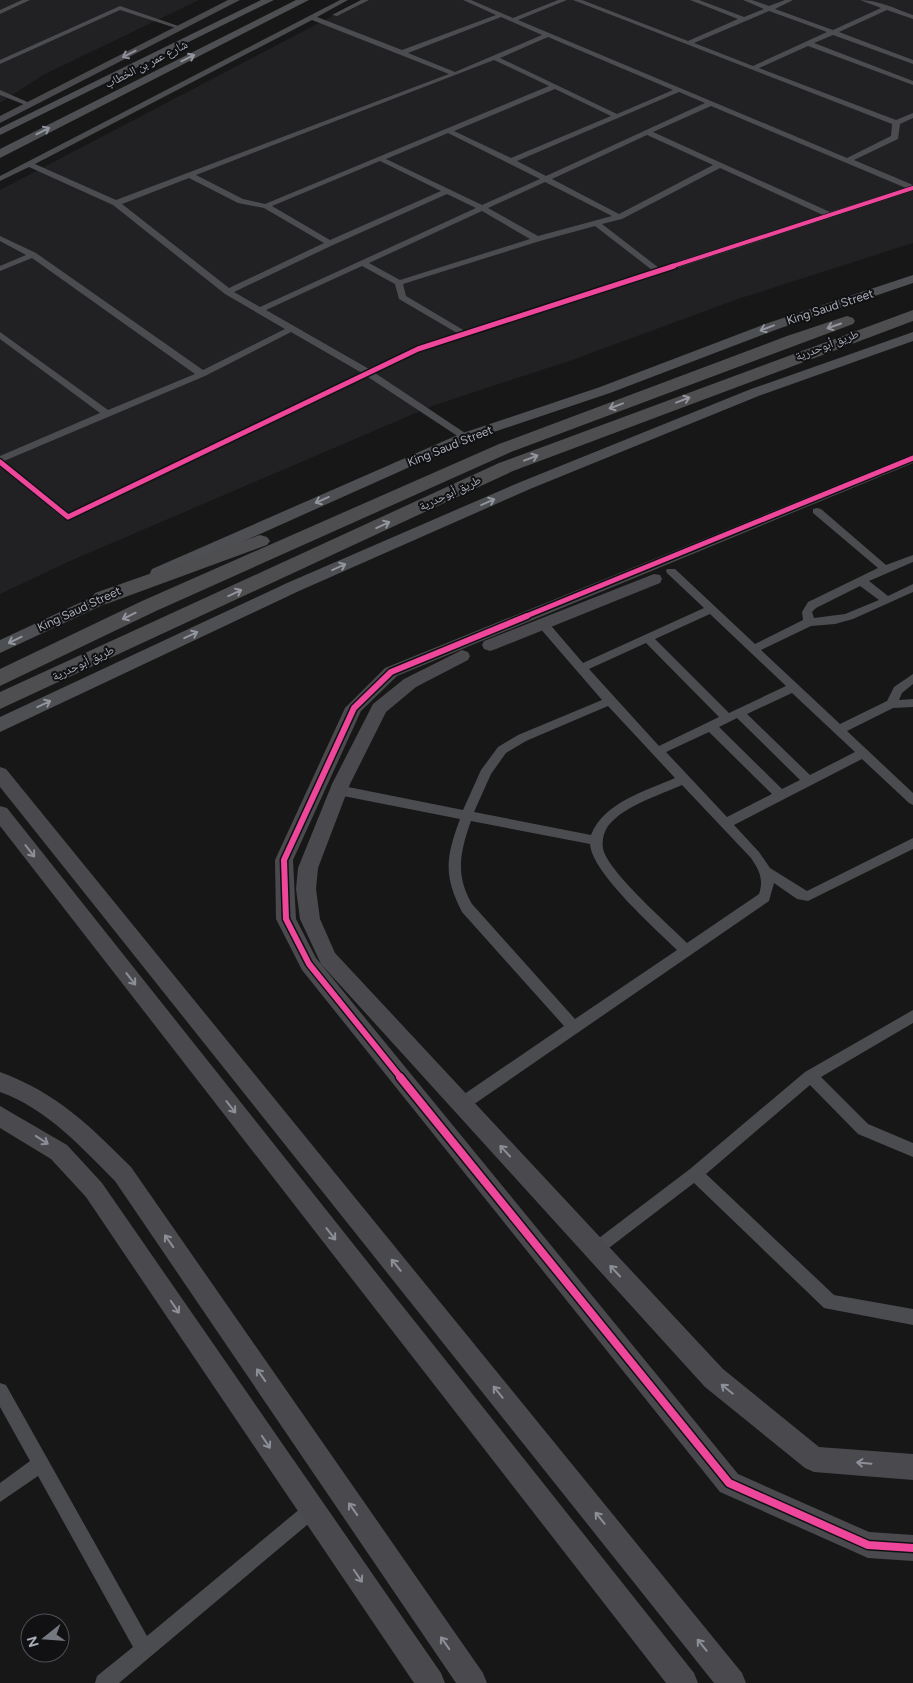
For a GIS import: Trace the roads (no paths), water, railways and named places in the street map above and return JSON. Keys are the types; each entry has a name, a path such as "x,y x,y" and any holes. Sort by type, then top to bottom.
{"highway":[{"name":"طريق أبوحدرية","path":"0,678 149,606 505,448 783,343 913,299"},
{"name":"طريق أبوحدرية","path":"0,700 506,467 913,314"},
{"path":"102,598 434,478"}],"main road":[{"name":"شارع عمر بن الخطاب","path":"0,132 269,0"},
{"name":"شارع عمر بن الخطاب","path":"0,154 304,0"},
{"path":"0,140 24,129 70,97"},
{"name":"King Saud Street","path":"0,647 102,598 465,437 605,390 773,326 913,279"},
{"path":"0,724 293,587 524,486 756,392 913,336"}],"street":[{"path":"0,12 18,6 27,0"},
{"path":"0,120 234,0"},
{"path":"0,179 345,0"},
{"path":"322,22 366,0"},
{"path":"466,0 913,188"},
{"path":"512,20 564,0"},
{"path":"576,0 896,123 913,115"},
{"path":"693,0 744,19"},
{"path":"746,0 913,62"},
{"path":"688,43 790,0"},
{"path":"863,0 913,17"},
{"path":"115,1 120,8 181,28"},
{"path":"0,62 120,8"},
{"path":"754,68 887,8"},
{"path":"401,53 502,15"},
{"path":"311,17 455,74"},
{"path":"116,203 455,74 548,35"},
{"path":"810,44 913,83"},
{"path":"495,58 616,116"},
{"path":"266,206 555,86"},
{"path":"511,161 679,90"},
{"path":"0,92 30,105"},
{"path":"260,310 711,103"},
{"path":"848,161 895,137 896,123"},
{"path":"446,130 547,178 619,217"},
{"path":"648,132 830,215"},
{"path":"379,158 482,208 537,239"},
{"path":"28,164 116,203 228,292 294,328 367,372 465,437"},
{"path":"362,264 398,283 537,239 619,217 719,165"},
{"path":"190,175 241,201 266,206 330,243"},
{"path":"294,328 202,374 0,460 68,517 418,349 913,188"},
{"path":"228,292 330,243 447,191"},
{"path":"596,223 658,271"},
{"path":"0,238 34,255 202,374"},
{"path":"0,269 34,255"},
{"path":"398,283 402,297 464,334"},
{"path":"0,334 107,414"},
{"path":"913,458 391,672 354,708 284,860 286,919 309,964 729,1483 868,1545 913,1548"},
{"path":"913,471 671,572 453,659 410,683 379,708 338,790 308,868 306,889 310,919 328,958 714,1378 814,1459 913,1467"},
{"path":"817,511 885,569"},
{"path":"809,622 807,612 812,605 885,569 913,558"},
{"path":"671,572 913,800"},
{"path":"861,581 886,600"},
{"path":"753,649 809,622 831,622 913,589"},
{"path":"581,668 711,609"},
{"path":"462,1104 573,1026 764,897 769,885 766,872 755,855 610,700 543,624"},
{"path":"647,638 727,718"},
{"path":"891,704 898,690 913,678"},
{"path":"658,751 794,687"},
{"path":"573,1026 467,908 458,891 454,872 466,816 490,763 503,750 521,739 610,700"},
{"path":"839,730 891,704 913,703"},
{"path":"739,713 809,781"},
{"path":"710,726 781,795"},
{"path":"726,823 864,753"},
{"path":"0,774 732,1683"},
{"path":"685,779 609,817 597,833 597,850 607,868 686,950"},
{"path":"338,790 597,841"},
{"path":"0,813 684,1683"},
{"path":"766,872 802,895 808,896 913,843"},
{"path":"596,1249 695,1174 810,1076 913,1016"},
{"path":"810,1076 863,1129 913,1150"},
{"path":"0,1082 14,1086 69,1121 122,1174 473,1683"},
{"path":"0,1116 59,1152 94,1190 431,1683"},
{"path":"695,1174 830,1302 913,1317"},
{"path":"0,1391 144,1649"},
{"path":"0,1493 41,1464"},
{"path":"104,1683 313,1509"}]}
